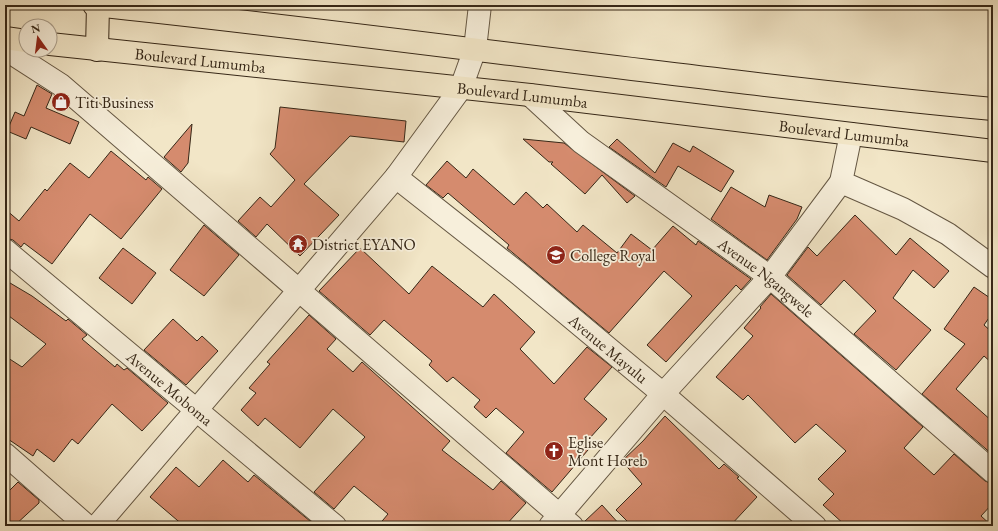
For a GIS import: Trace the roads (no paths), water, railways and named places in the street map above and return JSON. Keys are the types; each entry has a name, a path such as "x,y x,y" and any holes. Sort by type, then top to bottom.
{"highway":[{"path":"94,5 475,49 854,96 993,109"},
{"path":"97,50 98,6"},
{"path":"5,38 18,40"},
{"name":"Boulevard Lumumba","path":"58,45 530,95 993,151"}],"street":[{"path":"97,526 396,177 462,88 475,49 480,5"},
{"path":"5,48 61,85 299,292 560,523 663,394 770,277 841,182 851,134"},
{"name":"Avenue Ngangwele","path":"530,95 581,142 770,277 993,472"},
{"name":"Avenue Mayulu","path":"396,177 519,274 663,394 815,526"},
{"path":"841,182 903,209 948,234 993,267"},
{"name":"Avenue Moboma","path":"5,250 335,526"},
{"path":"5,454 87,526"}],"place":[{"name":"Titi Business","path":"61,102"},
{"name":"District EYANO","path":"298,244"},
{"name":"College Royal","path":"556,255"},
{"name":"Eglise Mont Horeb","path":"554,451"}]}
